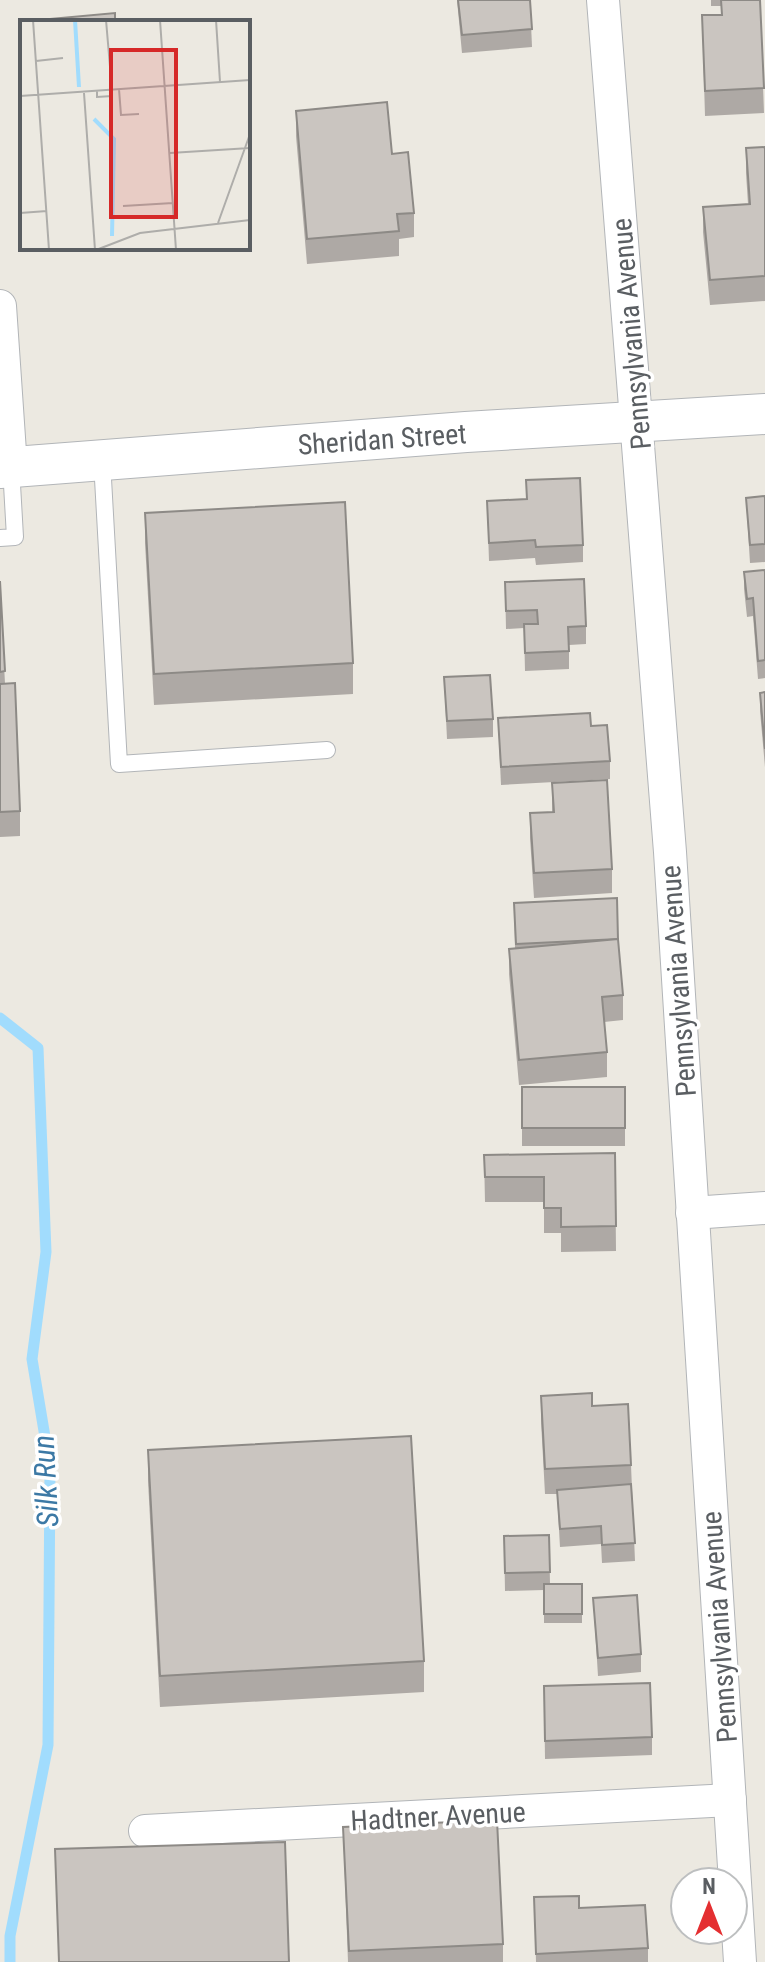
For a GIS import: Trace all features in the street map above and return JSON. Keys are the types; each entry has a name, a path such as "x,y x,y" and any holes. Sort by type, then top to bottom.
{"street":[{"name":"Pennsylvania Avenue","path":"603,0 639,422 740,1962"},
{"path":"0,306 6,468"},
{"name":"Sheridan Street","path":"6,468 765,414"},
{"path":"692,1213 765,1208"},
{"name":"Hadtner Avenue","path":"145,1831 730,1800"}],"lane":[{"path":"102,461 119,764 327,750"},
{"path":"0,538 15,537 6,468"}],"building":[{"path":"458,0 530,0 532,29 462,35"},
{"path":"721,0 760,0 764,88 705,91 702,15 722,15"},
{"path":"115,13 115,20 39,20"},
{"path":"387,102 392,154 408,152 414,213 397,214 399,231 307,239 296,111"},
{"path":"765,147 765,276 710,280 703,207 750,204 746,148"},
{"path":"580,478 583,545 536,547 535,540 489,543 487,501 527,499 526,480"},
{"path":"765,496 765,544 750,545 746,498"},
{"path":"345,502 353,663 154,674 145,513"},
{"path":"765,570 765,660 758,661 753,598 747,599 744,572"},
{"path":"584,579 586,626 568,627 569,651 525,653 524,624 538,624 537,610 506,611 505,582"},
{"path":"0,581 5,671 0,672"},
{"path":"490,675 493,719 447,721 444,677"},
{"path":"15,683 20,811 0,812 0,684"},
{"path":"765,692 765,749 760,693"},
{"path":"590,713 591,726 607,725 610,761 501,767 498,718"},
{"path":"607,780 612,869 534,873 530,813 554,812 552,783"},
{"path":"617,898 618,939 516,944 514,903"},
{"path":"618,939 623,995 602,997 607,1052 519,1060 509,949"},
{"path":"522,1087 625,1087 625,1128 522,1128"},
{"path":"615,1153 616,1226 561,1227 561,1208 544,1208 544,1177 485,1177 484,1155"},
{"path":"592,1393 592,1406 628,1404 631,1465 545,1469 541,1396"},
{"path":"411,1436 424,1661 160,1676 148,1450"},
{"path":"631,1484 635,1543 602,1545 601,1526 560,1529 557,1490"},
{"path":"549,1535 550,1572 505,1573 504,1536"},
{"path":"544,1584 582,1584 582,1614 544,1614"},
{"path":"637,1595 641,1654 598,1658 593,1598"},
{"path":"650,1683 652,1737 545,1741 544,1686"},
{"path":"497,1820 503,1944 349,1951 343,1827"},
{"path":"285,1842 289,1962 59,1962 55,1849"},
{"path":"579,1896 579,1908 645,1905 648,1948 536,1954 534,1897"}],"waterway":[{"name":"Silk Run","path":"0,1018 38,1048 46,1252 32,1359 50,1467 48,1745 10,1936 10,1962"}]}
